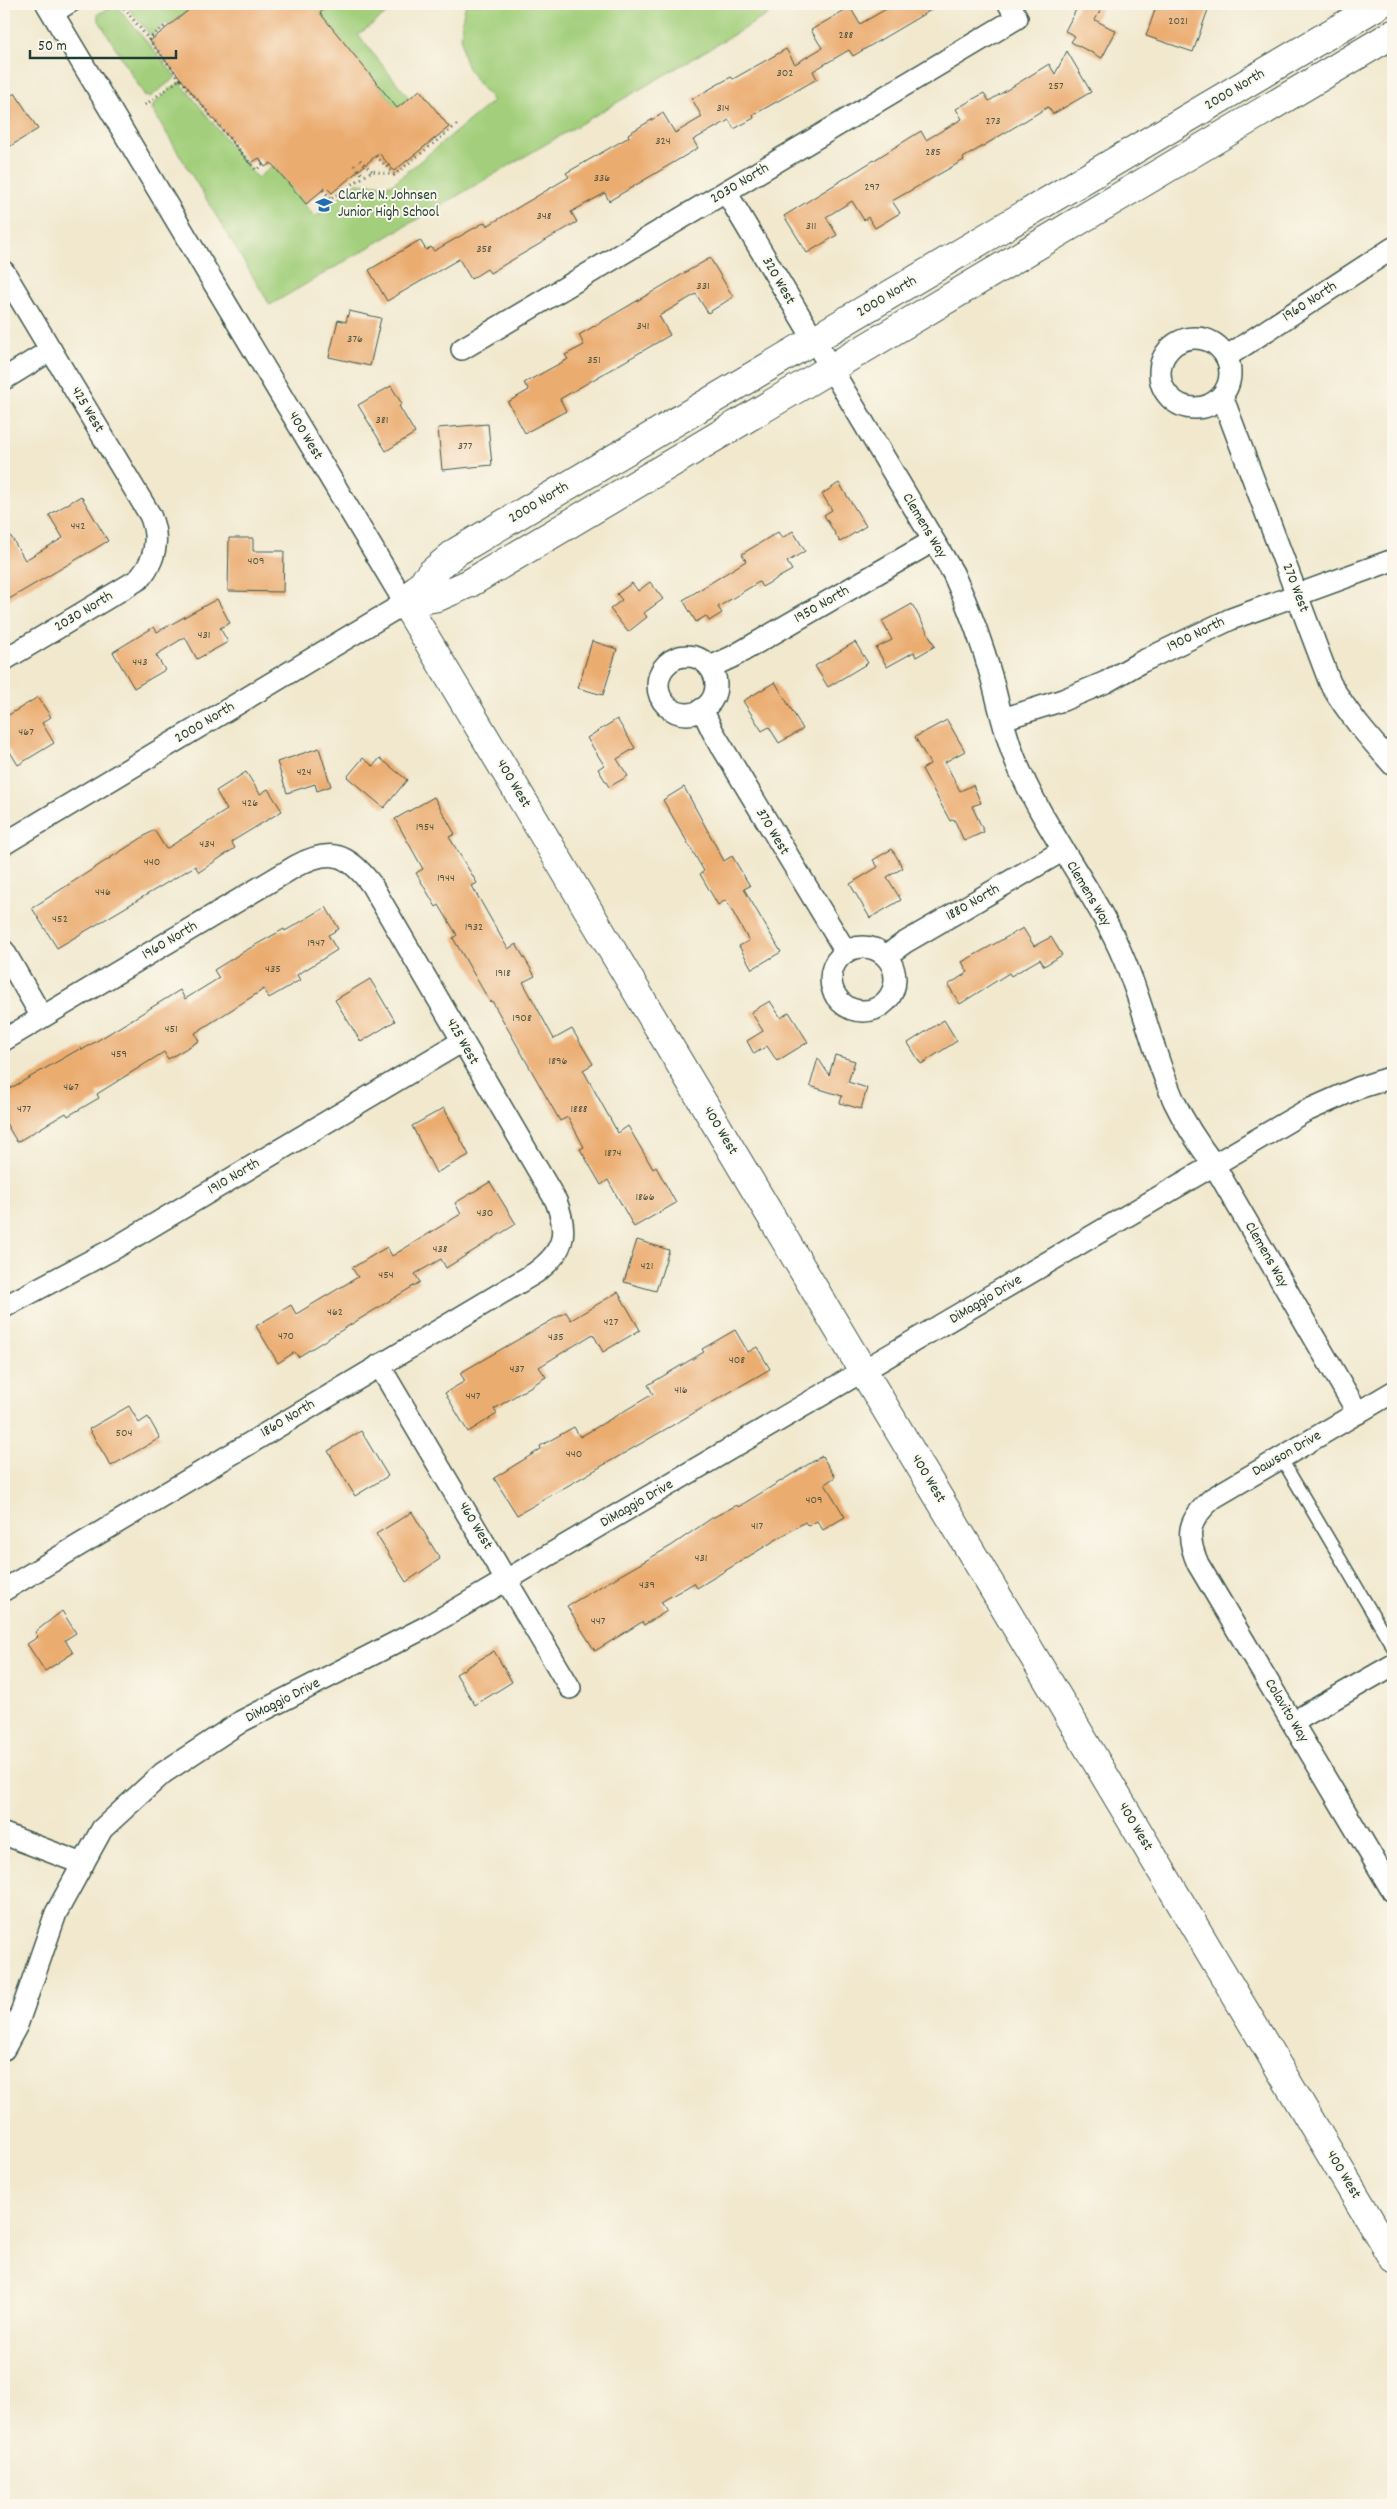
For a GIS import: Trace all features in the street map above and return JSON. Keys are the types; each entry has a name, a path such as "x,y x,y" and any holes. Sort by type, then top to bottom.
{"street":[{"name":"2000 North","path":"4,844 405,603 443,562 456,552 1380,4"},
{"name":"400 West","path":"51,10 1393,2259"},
{"name":"2030 North","path":"462,349 726,192 1013,11"},
{"name":"2000 North","path":"405,603 438,597 470,583 1393,34"},
{"name":"320 West","path":"726,192 830,370"},
{"name":"1960 North","path":"1226,357 1393,248"},
{"name":"425 West","path":"4,272 150,516 156,534 154,554"},
{"path":"1199,338 1210,342 1226,357 1230,377 1222,396 1203,408 1181,406 1171,400 1164,391 1160,370 1169,350 1188,339 1199,338"},
{"path":"4,379 51,350"},
{"name":"Clemens Way","path":"830,370 953,573 970,609 1014,758 1062,851 1110,930 1124,959 1142,1002 1161,1066 1174,1101 1192,1134 1214,1165 1358,1412"},
{"name":"270 West","path":"1222,396 1330,683 1352,718 1393,765"},
{"name":"1950 North","path":"710,667 732,657 933,541"},
{"name":"2030 North","path":"4,660 131,584 146,571 154,554"},
{"name":"1900 North","path":"1003,719 1063,700 1097,686 1231,618 1393,560"},
{"path":"682,656 698,658 710,667 714,674 716,690 709,704 702,709 687,714 672,710 661,699 657,684 659,676 668,662 682,656"},
{"name":"370 West","path":"702,709 718,741 846,952"},
{"name":"1880 North","path":"886,956 904,943 1062,851"},
{"name":"1960 North","path":"4,1040 301,863 326,855 340,857"},
{"name":"425 West","path":"340,857 350,861 371,884 461,1042 556,1201 564,1228 562,1239"},
{"path":"862,947 879,951 886,956 894,971 894,980 889,996 876,1007 859,1010 843,1004 833,990 831,973 839,957 846,952 862,947"},
{"path":"4,951 42,1017"},
{"name":"1910 North","path":"4,1307 115,1248 461,1042"},
{"name":"DiMaggio Drive","path":"4,2050 17,2026 56,1913 102,1829 163,1773 242,1721 428,1626 864,1372 1304,1112 1358,1088 1393,1077"},
{"name":"1860 North","path":"4,1590 535,1273 554,1258 562,1239"},
{"name":"460 West","path":"379,1365 570,1688"},
{"name":"Dawson Drive","path":"1191,1526 1198,1511 1213,1498 1393,1392"},
{"name":"Colavito Way","path":"1191,1526 1190,1545 1198,1564 1393,1892"},
{"path":"1292,1722 1393,1665"},
{"path":"4,1834 83,1864"}],"lane":[{"path":"51,10 76,4"},
{"path":"1282,1458 1393,1648"}],"path":[{"path":"121,4 148,40 256,170 263,164"},
{"path":"148,40 166,27"},
{"path":"145,105 181,78"},
{"path":"360,160 372,171 394,175 459,123"},
{"path":"376,156 394,175"},
{"path":"354,165 363,175"},
{"path":"313,198 320,206 346,185 372,171"},
{"path":"323,190 330,198"}],"green space":[{"path":"125,4 196,4 169,25 166,23 151,36"},
{"path":"332,4 399,4 358,35 409,98 397,108 320,13"},
{"path":"466,4 786,4 270,305 152,109 154,103 180,82 257,178 273,166 315,217 357,183 391,185 493,101 472,75 464,59 461,35 462,19"},
{"path":"116,5 176,77 150,97 145,96 98,19 98,14"}],"building":[{"path":"196,4 331,4 320,13 397,108 420,90 449,127 394,171 379,153 332,193 326,187 306,204 271,163 265,167 259,158 250,164 150,41"},
{"path":"895,4 941,4 853,56 849,50 813,71 817,79 753,115 754,118 734,129 729,120 693,140 698,148 609,201 605,193 571,212 577,222 490,273 487,269 471,279 459,259 387,301 369,270 420,240 426,250 431,247 434,251 485,222 487,226 569,177 566,173 629,137 628,134 663,113 675,133 702,117 692,99 731,77 733,79 786,49 795,64 822,48 811,30 850,7 860,24"},
{"path":"1079,4 1104,4 1095,20 1116,31 1102,58 1071,42 1075,36 1065,31"},
{"path":"1157,4 1210,4 1193,52 1146,36"},
{"path":"1067,51 1091,92 1053,114 1048,107 963,158 964,160 892,201 900,213 875,228 868,217 864,220 852,201 826,217 837,235 807,253 784,216 921,131 926,140 962,119 956,109 984,93 989,101 1049,64 1055,74"},
{"path":"15,93 38,129 4,150 4,100"},
{"path":"710,258 733,297 708,313 696,294 659,316 670,335 560,399 566,411 525,433 508,402 529,390 524,383 568,359 565,355 584,345 579,335"},
{"path":"349,311 381,318 370,366 329,357 338,320 346,322"},
{"path":"391,386 402,404 399,406 415,433 386,451 358,405"},
{"path":"488,424 492,465 442,470 438,428"},
{"path":"839,483 866,526 840,542 824,515 832,510 822,494"},
{"path":"81,496 108,541 4,602 4,525 25,560 63,538 49,515"},
{"path":"793,531 805,551 787,562 792,570 762,587 759,582 718,607 722,613 709,621 706,616 696,622 683,600 746,561 742,554 778,532 782,538"},
{"path":"229,538 253,538 253,551 284,551 283,592 228,591"},
{"path":"650,582 663,599 644,613 647,617 628,632 610,609 622,600 617,594 632,583 638,591"},
{"path":"217,599 230,623 220,628 228,642 197,659 185,637 156,655 165,670 134,688 113,652 154,627 157,632"},
{"path":"912,604 935,646 916,657 914,652 887,667 876,648 892,640 882,621"},
{"path":"592,641 617,649 603,695 578,688"},
{"path":"855,642 868,663 828,687 815,666"},
{"path":"775,682 803,729 779,743 769,727 762,731 743,701"},
{"path":"38,697 51,717 42,723 54,743 18,765 4,742 4,718"},
{"path":"617,719 635,748 617,759 628,776 609,787 598,769 604,765 587,738"},
{"path":"947,720 965,751 945,762 960,791 973,785 981,803 972,806 984,832 964,841 954,819 950,821 922,769 930,764 915,737"},
{"path":"319,748 331,786 317,791 315,784 287,793 277,762"},
{"path":"363,758 373,766 380,758 407,780 384,808 347,777"},
{"path":"246,772 260,794 268,789 282,811 231,842 235,848 199,872 195,866 57,948 32,908 154,830 166,849 227,810 216,791"},
{"path":"684,787 724,861 732,856 750,886 744,889 781,952 752,969 739,946 749,941 726,900 718,905 700,874 704,871 663,800"},
{"path":"434,797 455,834 449,837 477,883 472,886 508,949 516,944 535,976 523,982 554,1039 572,1029 593,1064 583,1070 618,1133 628,1126 653,1169 656,1167 676,1203 634,1227 608,1180 601,1185 580,1149 584,1147 568,1117 560,1121 492,1001 490,1002 453,938 457,935 439,905 436,907 416,873 423,869 395,819"},
{"path":"892,849 903,868 887,877 901,900 870,918 850,884 878,867 873,860"},
{"path":"326,907 339,929 328,935 337,950 297,975 300,980 269,998 264,989 195,1033 199,1041 168,1059 164,1052 97,1094 99,1098 68,1116 66,1113 17,1142 4,1120 4,1092 81,1048 82,1050 180,990 185,999 219,978 214,970"},
{"path":"1023,928 1034,946 1051,937 1062,955 1044,966 1040,959 1011,976 1009,973 960,1004 948,985 968,972 962,962"},
{"path":"370,979 395,1021 361,1042 335,1000"},
{"path":"770,1001 781,1018 789,1012 808,1042 777,1061 767,1046 754,1054 747,1041 763,1031 751,1012"},
{"path":"944,1020 957,1041 921,1064 908,1043"},
{"path":"835,1055 855,1061 848,1082 867,1088 861,1109 840,1103 842,1096 810,1086 818,1058 829,1075"},
{"path":"444,1108 469,1155 436,1173 412,1126"},
{"path":"490,1182 516,1224 446,1268 441,1259 415,1274 420,1282 298,1357 295,1352 278,1363 256,1326 291,1305 296,1314 358,1277 352,1268 387,1247 392,1256 461,1214 455,1203"},
{"path":"637,1240 669,1250 656,1291 624,1282"},
{"path":"618,1292 640,1330 603,1352 593,1334 539,1367 546,1377 494,1409 497,1414 468,1432 445,1393 465,1381 460,1373 566,1312 571,1320"},
{"path":"735,1330 748,1352 757,1347 770,1369 517,1515 494,1478 541,1449 540,1446 574,1427 580,1437 653,1394 648,1385 704,1352 702,1349"},
{"path":"129,1406 139,1423 148,1417 160,1438 111,1466 89,1429"},
{"path":"361,1431 388,1476 355,1496 328,1451"},
{"path":"822,1456 835,1477 825,1484 845,1517 823,1530 817,1521 808,1526 805,1522 697,1588 694,1583 661,1602 667,1611 644,1625 642,1622 595,1651 567,1606 671,1546 712,1518 737,1505 738,1507"},
{"path":"412,1512 440,1559 406,1582 376,1534"},
{"path":"62,1611 76,1633 65,1640 73,1653 45,1671 27,1644 38,1637 35,1632"},
{"path":"494,1651 512,1682 475,1705 456,1674"}],"place":[{"name":"Clarke N. Johnsen Junior High School","path":"324,205"}]}
